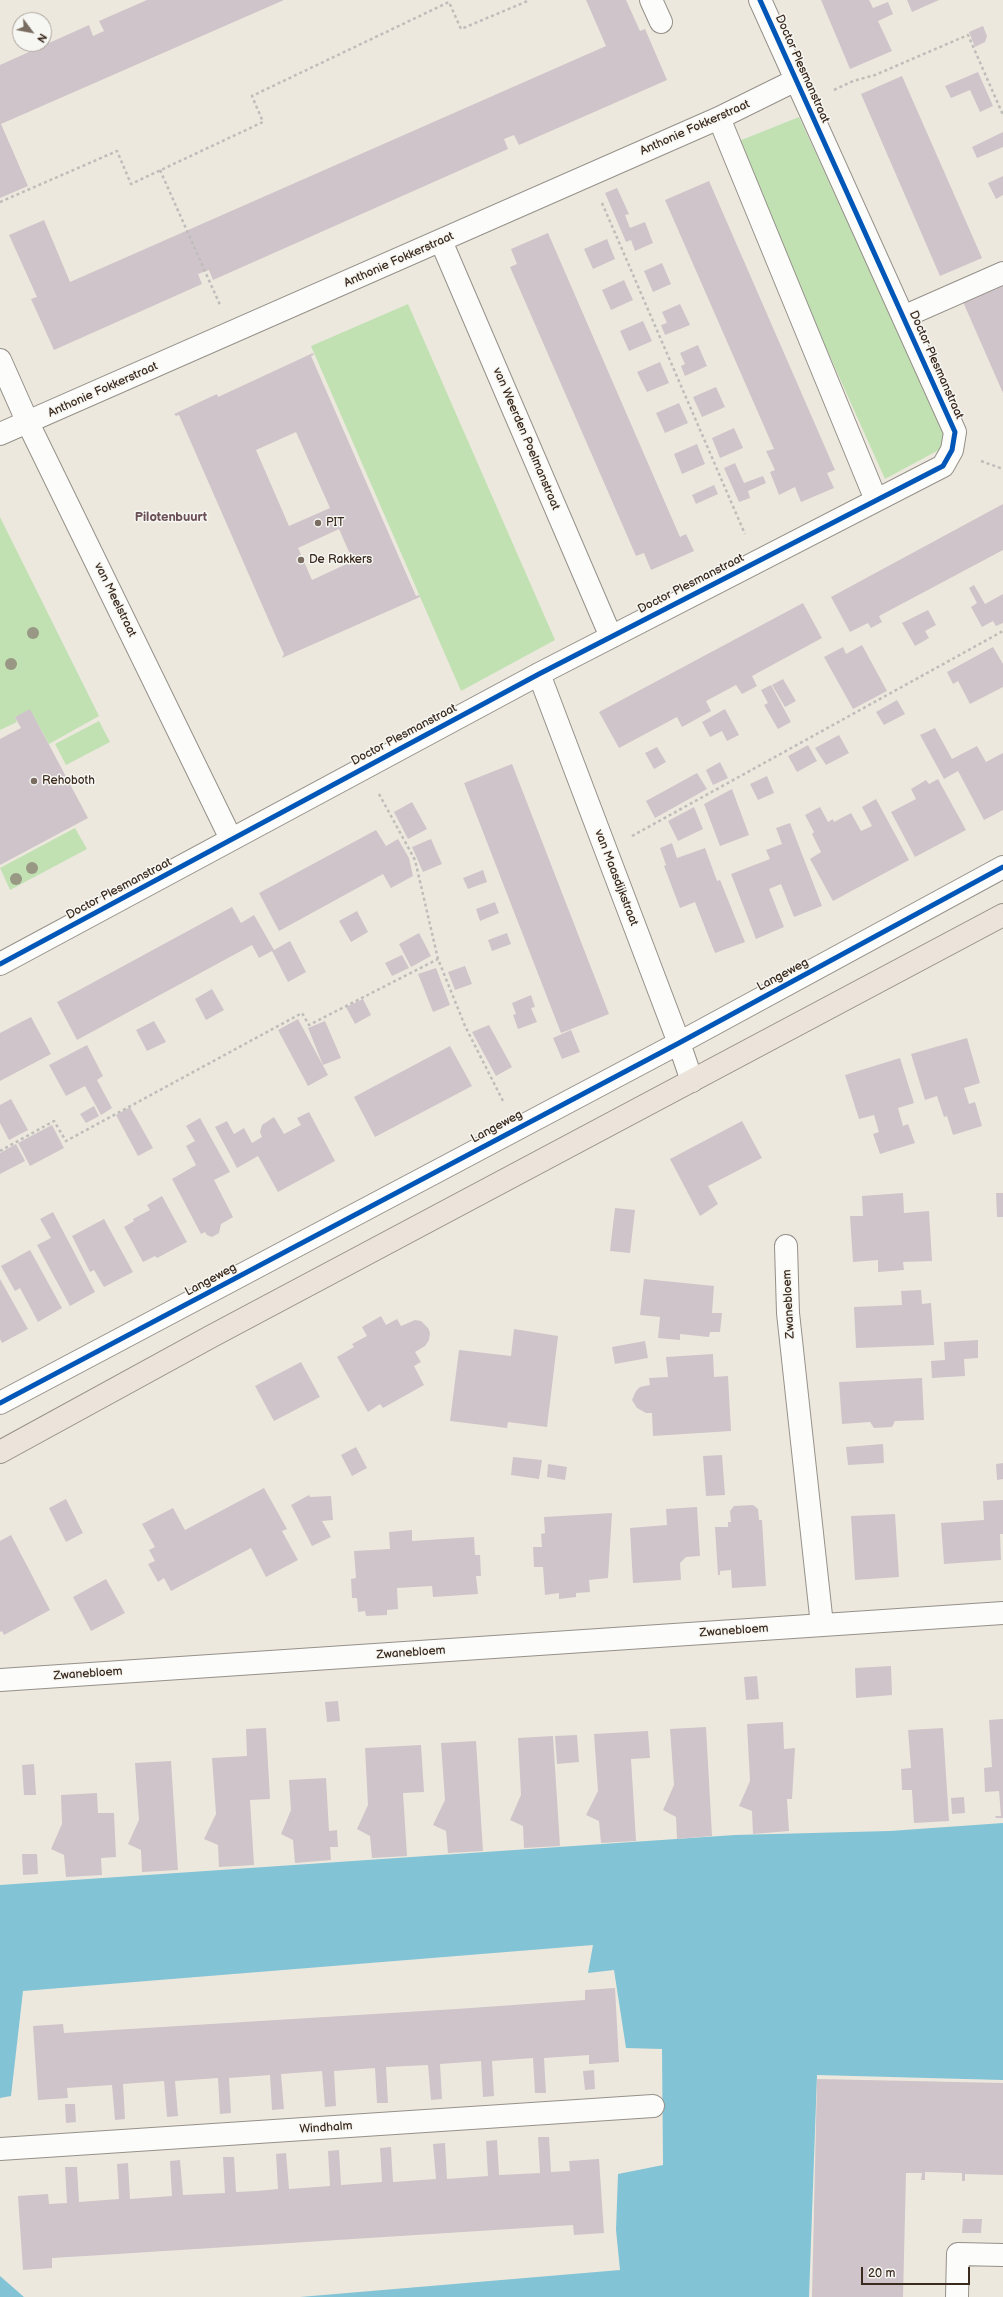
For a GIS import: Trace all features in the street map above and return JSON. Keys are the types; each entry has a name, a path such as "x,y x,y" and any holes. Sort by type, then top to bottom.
{"main road":[{"path":"1,1452 212,1336 1003,915"}],"street":[{"path":"652,0 661,22"},
{"name":"Doctor Plesmanstraat","path":"0,964 539,674 943,466 952,450 955,432 760,0"},
{"name":"Anthonie Fokkerstraat","path":"0,434 719,118 796,80"},
{"path":"719,118 876,500"},
{"name":"van Weerden Poelmanstraat","path":"442,241 611,637"},
{"path":"903,317 1003,273"},
{"name":"van Meelstraat","path":"0,360 28,423 231,839"},
{"name":"van Maasdijkstraat","path":"539,674 679,1043 692,1081"},
{"name":"Langeweg","path":"0,1403 679,1043 1003,867"},
{"name":"Zwanebloem","path":"786,1246 788,1313 822,1625"},
{"name":"Zwanebloem","path":"0,1680 1003,1613"},
{"name":"Windhalm","path":"0,2149 653,2106"},
{"path":"957,2297 958,2254 1003,2255"}],"path":[{"path":"0,202 118,151 131,184 263,122 252,96 449,2 461,29 530,0"},
{"path":"806,102 853,80 875,74 968,35 1003,115"},
{"path":"160,170 232,333"},
{"path":"590,175 757,562"},
{"path":"607,852 631,836 1003,631"},
{"path":"364,768 415,860 438,959 465,1026 516,1129"},
{"path":"0,1151 54,1121 66,1141 302,1013 309,1025 438,959"}],"green space":[{"path":"799,117 950,444 885,479 734,143"},
{"path":"408,304 555,640 461,691 311,346"},
{"path":"0,517 99,716 49,744 30,710 15,717 17,722 0,730"},
{"path":"99,721 110,742 66,765 55,744"},
{"path":"75,828 87,849 10,890 0,868"}],"water":[{"path":"1003,1823 1003,2080 817,2075 809,2297 300,2297 620,2270 616,2230 618,2174 663,2165 662,2049 626,2048 614,1970 588,1973 593,1945 23,1991 11,2096 0,2098 0,1885 735,1835 890,1831"},
{"path":"0,2276 24,2297 0,2297"}],"building":[{"path":"147,0 284,0 1,124 28,186 0,198 0,65 29,52 52,52 52,42 89,25 93,36 104,31 99,21"},
{"path":"586,0 626,0 640,31 645,29 667,80 519,145 514,135 504,139 508,149 213,280 209,270 198,274 202,284 54,350 31,299 37,297 9,235 44,220 70,282 606,46"},
{"path":"821,0 869,0 873,8 888,2 893,14 878,21 892,51 850,69"},
{"path":"907,0 939,0 912,12"},
{"path":"983,26 987,36 985,42 975,47 969,32"},
{"path":"978,72 993,106 980,112 970,90 951,98 945,86"},
{"path":"902,76 982,258 940,276 861,94"},
{"path":"1003,132 1003,147 977,158 972,147"},
{"path":"1003,176 1003,195 996,199 988,183"},
{"path":"709,181 835,470 827,473 834,488 801,502 795,487 779,495 770,472 775,470 766,451 774,449 665,200"},
{"path":"617,188 629,214 625,215 630,228 645,222 653,243 635,251 631,240 626,242 605,193"},
{"path":"548,233 680,537 686,534 694,551 651,570 644,553 636,556 510,267 517,264 511,249"},
{"path":"607,239 615,259 593,269 584,249"},
{"path":"662,263 671,284 653,292 644,271"},
{"path":"1003,276 1003,393 960,295"},
{"path":"624,280 633,300 611,310 602,290"},
{"path":"680,304 690,325 665,335 661,325 667,323 662,312"},
{"path":"643,321 652,341 629,351 620,331"},
{"path":"698,345 707,366 685,376 681,366 685,364 680,353"},
{"path":"313,353 314,355 311,356 416,596 419,595 420,597 282,658 284,654 179,415 176,416 174,414 217,394 218,397","holes":["296,432 330,508 289,526 256,450","339,529 353,561 312,580 298,548"]},
{"path":"660,362 669,383 647,392 637,372"},
{"path":"716,387 725,407 702,417 693,397"},
{"path":"679,403 688,423 665,433 656,413"},
{"path":"734,428 743,448 720,458 712,438"},
{"path":"697,444 705,464 682,474 674,454"},
{"path":"735,463 744,483 763,476 766,483 748,491 750,498 739,502 724,468"},
{"path":"714,485 718,494 696,504 692,495"},
{"path":"1003,504 1003,550 879,616 882,622 871,628 868,623 850,632 831,597"},
{"path":"974,585 985,604 1003,594 1003,623 996,626 993,621 982,627 971,607 977,603 969,588"},
{"path":"803,603 822,638 752,676 757,686 742,694 736,685 706,701 711,711 682,727 677,717 619,748 599,712"},
{"path":"928,610 936,625 925,631 929,638 915,646 902,623"},
{"path":"862,645 887,691 853,709 824,657 843,647 846,654"},
{"path":"993,647 1003,664 1003,687 970,704 958,681 953,684 947,672"},
{"path":"783,679 796,701 785,707 772,685"},
{"path":"771,685 791,722 778,729 764,705 768,703 761,690"},
{"path":"897,700 905,714 884,725 876,712"},
{"name":"Rehoboth","path":"30,709 88,818 0,865 0,739 21,728 15,717"},
{"path":"725,709 739,735 727,741 722,731 710,737 702,722"},
{"path":"935,728 952,759 977,746 986,762 1003,753 1003,810 984,820 958,771 944,779 920,735"},
{"path":"839,735 849,753 826,765 815,748"},
{"path":"808,745 817,761 797,772 788,756"},
{"path":"657,747 666,762 654,769 645,753"},
{"path":"720,762 728,778 713,785 706,770"},
{"path":"512,764 609,1014 561,1033 464,783"},
{"path":"697,773 707,789 655,818 646,801"},
{"path":"767,776 774,793 758,800 750,784"},
{"path":"938,779 966,830 915,857 891,812 916,799 911,789 926,780 929,784"},
{"path":"732,789 749,835 720,846 704,804"},
{"path":"876,799 909,860 833,901 810,859 821,852 812,834 814,832 805,815 820,807 828,822 833,819 834,822 851,813 861,831 872,826 862,807"},
{"path":"412,802 427,829 408,839 394,812"},
{"path":"694,807 703,829 678,841 668,821"},
{"path":"790,823 822,906 794,917 781,884 769,889 784,927 756,939 731,874 770,859 766,850 782,844 776,828"},
{"path":"376,830 386,846 398,839 409,858 413,876 391,888 383,874 279,931 259,893"},
{"path":"431,839 442,864 423,872 412,847"},
{"path":"672,843 677,858 705,848 717,881 720,880 745,942 715,953 695,902 680,908 664,866 666,865 660,848"},
{"path":"483,870 487,882 468,889 463,878"},
{"path":"495,902 499,913 480,921 476,909"},
{"path":"232,907 241,923 254,915 274,950 290,941 306,972 288,982 272,951 259,958 252,945 77,1040 57,1002"},
{"path":"357,911 368,932 351,942 339,921"},
{"path":"419,933 431,956 411,967 399,944"},
{"path":"507,933 511,944 492,951 488,940"},
{"path":"402,955 409,968 392,976 385,963"},
{"path":"465,966 472,984 455,990 448,972"},
{"path":"436,968 450,1005 433,1012 418,974"},
{"path":"212,989 224,1010 206,1020 195,999"},
{"path":"531,995 535,1007 531,1008 537,1022 518,1029 513,1015 516,1014 512,1003"},
{"path":"363,999 371,1015 355,1024 346,1007"},
{"path":"31,1017 51,1054 0,1081 0,1033"},
{"path":"298,1019 328,1075 308,1086 278,1030"},
{"path":"154,1021 166,1042 147,1051 136,1030"},
{"path":"325,1021 341,1058 323,1065 308,1028"},
{"path":"489,1025 512,1067 496,1076 472,1032"},
{"path":"571,1030 580,1052 562,1059 553,1038"},
{"path":"967,1038 980,1083 964,1088 969,1104 975,1102 982,1126 953,1135 947,1116 944,1117 937,1096 925,1100 911,1054"},
{"path":"87,1045 103,1076 97,1080 112,1108 101,1115 85,1086 66,1096 49,1065"},
{"path":"450,1046 472,1086 375,1137 354,1097"},
{"path":"900,1058 914,1103 898,1108 903,1126 908,1124 915,1143 880,1154 873,1134 879,1132 874,1115 859,1119 845,1075"},
{"path":"11,1099 28,1130 9,1140 0,1123 0,1105"},
{"path":"94,1106 99,1116 86,1123 80,1114"},
{"path":"130,1107 153,1148 138,1156 116,1115"},
{"path":"309,1112 335,1161 278,1192 258,1156 237,1168 215,1127 227,1121 234,1134 244,1128 252,1143 262,1137 260,1132 262,1125 274,1117 284,1134 301,1125 297,1118"},
{"path":"200,1118 230,1172 214,1180 233,1217 221,1224 219,1233 212,1237 207,1235 205,1232 201,1234 172,1179 196,1165 186,1146 195,1141 186,1126"},
{"path":"742,1121 762,1158 708,1186 718,1204 700,1216 670,1159"},
{"path":"52,1125 64,1148 30,1166 18,1143"},
{"path":"16,1144 25,1161 0,1174 0,1153"},
{"path":"903,1193 904,1213 929,1211 932,1261 903,1262 904,1270 878,1272 878,1260 853,1262 850,1216 863,1216 862,1196"},
{"path":"996,1193 1003,1193 1003,1217 997,1217"},
{"path":"162,1196 187,1242 157,1258 155,1256 143,1262 124,1227 134,1221 133,1219 150,1210 147,1205"},
{"path":"615,1208 635,1210 630,1253 610,1251"},
{"path":"53,1212 95,1292 70,1306 37,1245 51,1238 40,1219"},
{"path":"104,1219 133,1272 104,1287 94,1270 90,1272 72,1236"},
{"path":"30,1250 62,1308 38,1322 20,1288 15,1291 1,1266"},
{"path":"0,1279 28,1329 2,1343 0,1339"},
{"path":"644,1279 714,1286 712,1313 722,1313 720,1332 710,1332 709,1337 680,1334 680,1340 658,1338 660,1317 640,1315"},
{"path":"921,1290 922,1304 931,1303 934,1345 856,1348 854,1307 902,1305 901,1291"},
{"path":"381,1316 386,1325 397,1319 401,1326 415,1320 421,1321 428,1328 430,1333 429,1340 425,1346 415,1352 421,1362 414,1366 424,1385 383,1408 380,1404 368,1412 337,1357 354,1347 352,1344 367,1336 362,1327"},
{"path":"514,1329 558,1336 547,1427 508,1422 507,1428 450,1421 459,1350 511,1356"},
{"path":"978,1340 978,1358 964,1359 965,1376 932,1378 931,1361 945,1360 944,1342"},
{"path":"645,1341 648,1358 615,1364 612,1347"},
{"path":"713,1354 714,1377 728,1376 731,1431 653,1436 652,1413 646,1413 637,1408 632,1400 636,1391 640,1387 650,1385 649,1378 668,1377 666,1357"},
{"path":"301,1362 320,1397 274,1421 255,1386"},
{"path":"922,1378 924,1420 895,1421 892,1427 874,1428 870,1422 842,1424 839,1382"},
{"path":"883,1444 884,1463 848,1465 846,1447"},
{"path":"356,1447 367,1468 352,1476 341,1455"},
{"path":"722,1455 725,1495 706,1496 703,1456"},
{"path":"513,1457 542,1460 539,1479 511,1475"},
{"path":"1003,1463 1003,1479 997,1480 996,1464"},
{"path":"548,1464 567,1467 565,1480 547,1477"},
{"path":"264,1488 287,1529 282,1531 298,1560 266,1577 251,1548 171,1591 164,1578 158,1582 148,1564 155,1561 149,1550 155,1547 142,1524 173,1508 185,1530"},
{"path":"309,1495 310,1497 331,1496 333,1520 322,1521 331,1537 312,1546 291,1505"},
{"path":"66,1499 83,1533 66,1542 49,1508"},
{"path":"1003,1500 1003,1534 1000,1534 1001,1560 944,1564 941,1523 984,1520 983,1501"},
{"path":"753,1505 758,1509 759,1520 762,1520 766,1586 732,1588 731,1570 720,1571 720,1575 718,1575 715,1527 728,1527 728,1522 731,1522 730,1511 734,1506"},
{"path":"697,1507 700,1556 686,1557 680,1563 681,1580 633,1583 630,1528 667,1525 666,1509"},
{"path":"612,1513 608,1578 589,1580 590,1592 576,1593 576,1597 559,1599 559,1593 545,1595 543,1567 534,1567 533,1547 542,1547 541,1534 545,1533 544,1517"},
{"path":"895,1514 899,1577 855,1580 851,1516"},
{"path":"412,1530 412,1541 474,1537 475,1555 480,1555 481,1576 476,1576 478,1594 433,1597 432,1586 397,1588 398,1609 387,1610 387,1615 366,1616 365,1611 358,1612 357,1598 352,1598 351,1579 356,1578 354,1551 390,1549 389,1532"},
{"path":"11,1535 50,1610 4,1635 2,1631 0,1632 0,1541"},
{"path":"106,1579 125,1613 91,1631 73,1597"},
{"path":"891,1666 892,1695 856,1698 855,1668"},
{"path":"757,1676 759,1699 746,1700 744,1677"},
{"path":"338,1701 340,1721 327,1722 325,1702"},
{"path":"1003,1719 1003,1818 996,1818 995,1816 1001,1816 999,1791 985,1792 984,1768 992,1767 989,1720"},
{"path":"783,1722 784,1749 795,1748 792,1799 787,1799 789,1831 753,1834 752,1811 739,1806 750,1781 747,1724"},
{"path":"706,1727 712,1836 677,1839 676,1817 663,1810 674,1785 670,1729"},
{"path":"266,1728 270,1799 250,1800 254,1865 219,1867 218,1845 204,1839 216,1814 212,1758 247,1756 246,1729"},
{"path":"943,1728 949,1821 914,1823 912,1790 902,1790 901,1769 911,1768 908,1730"},
{"path":"648,1731 650,1758 631,1759 636,1841 601,1843 599,1821 586,1815 598,1791 594,1734"},
{"path":"577,1735 579,1762 557,1764 555,1736"},
{"path":"553,1736 560,1846 524,1848 523,1826 510,1820 521,1795 518,1738"},
{"path":"476,1741 483,1851 448,1853 446,1831 433,1825 445,1800 441,1743"},
{"path":"421,1745 424,1792 403,1793 407,1856 372,1858 370,1836 357,1829 368,1805 365,1748"},
{"path":"171,1761 178,1870 142,1872 141,1850 128,1844 139,1820 135,1763"},
{"path":"34,1764 36,1795 24,1795 22,1765"},
{"path":"326,1778 329,1831 337,1830 338,1847 330,1847 331,1860 295,1863 293,1840 281,1834 291,1810 289,1780"},
{"path":"97,1793 98,1813 114,1813 116,1857 101,1858 102,1875 66,1877 64,1855 51,1849 62,1824 61,1795"},
{"path":"964,1797 965,1813 952,1814 951,1798"},
{"path":"22,1854 37,1854 38,1874 23,1875"},
{"path":"615,1988 619,2062 589,2064 589,2055 544,2058 546,2093 535,2093 533,2058 492,2061 494,2096 483,2097 481,2061 440,2064 442,2099 431,2100 428,2065 386,2067 388,2103 377,2103 375,2068 334,2071 336,2106 325,2107 322,2071 281,2074 284,2109 272,2110 270,2075 229,2078 231,2113 220,2114 218,2078 175,2081 178,2116 167,2117 164,2081 123,2084 125,2119 115,2120 112,2085 67,2088 68,2098 38,2100 33,2026 63,2024 64,2033 456,2009 585,2000 585,1990"},
{"path":"594,2070 595,2089 585,2090 583,2071"},
{"path":"817,2079 1003,2083 1003,2175 965,2174 965,2181 962,2181 962,2173 925,2172 925,2180 921,2180 922,2173 906,2173 903,2297 812,2297"},
{"path":"65,2104 75,2104 76,2122 66,2123"},
{"path":"538,2137 549,2137 551,2172 570,2171 569,2161 599,2159 604,2233 574,2235 573,2225 52,2258 52,2268 23,2270 18,2196 48,2194 49,2204 67,2203 65,2167 77,2167 79,2202 119,2199 117,2164 128,2163 130,2199 172,2196 170,2161 180,2160 183,2195 225,2193 223,2157 234,2157 236,2192 257,2191 278,2189 276,2154 286,2153 289,2189 330,2186 328,2151 339,2150 341,2185 382,2182 380,2148 391,2147 393,2182 436,2179 433,2144 445,2143 447,2179 488,2176 486,2141 497,2140 499,2175 540,2173"},
{"path":"963,2219 982,2219 981,2233 962,2233"}],"cycle path":[{"path":"0,964 539,674 943,466 952,450 955,432 760,0"},
{"path":"0,1403 679,1043 1003,867"}],"place":[{"name":"PIT","path":"318,523"},
{"name":"De Rakkers","path":"301,560"},
{"name":"Rehoboth","path":"34,781"}],"district":[{"name":"Pilotenbuurt","path":"171,518"}]}
